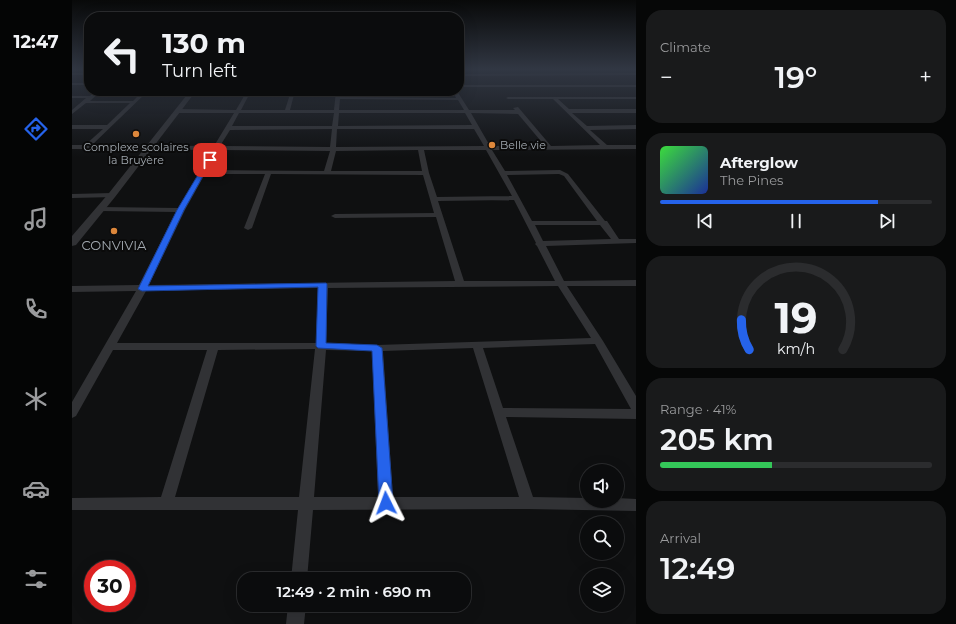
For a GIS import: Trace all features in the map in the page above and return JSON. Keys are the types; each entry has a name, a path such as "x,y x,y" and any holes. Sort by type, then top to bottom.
{"street":[{"path":"72,111 89,98"},
{"path":"87,147 138,98"},
{"path":"72,244 188,98"},
{"path":"72,413 142,289 181,210 245,98"},
{"path":"287,112 291,98"},
{"path":"327,173 333,149 338,98"},
{"path":"458,98 517,198 539,244 561,284 598,341 636,407"},
{"path":"508,98 549,147"},
{"path":"554,98 605,147"},
{"path":"84,102 134,102"},
{"path":"178,111 520,112"},
{"path":"567,111 636,111"},
{"path":"72,127 108,126"},
{"path":"228,128 475,127"},
{"path":"585,128 636,128"},
{"path":"72,147 333,149 636,147"},
{"path":"421,148 426,172 460,283"},
{"path":"203,172 426,172"},
{"path":"248,228 269,172"},
{"path":"502,173 560,172 566,175 604,223 616,242"},
{"path":"72,196 112,195"},
{"path":"435,199 517,198"},
{"path":"100,209 181,210"},
{"path":"335,216 439,215"},
{"path":"529,223 604,223"},
{"path":"539,244 636,241"},
{"path":"72,288 142,289 323,284 561,284 636,282"},
{"path":"300,572 321,346 323,284"},
{"path":"108,347 321,346 377,348 598,341"},
{"path":"477,345 528,503"},
{"path":"166,504 214,346"},
{"path":"377,348 386,503"},
{"path":"499,412 636,414"},
{"path":"72,504 528,503 636,505"},
{"path":"295,624 296,612"}],"place":[{"name":"Complexe scolaires la Bruyère","path":"136,134"},
{"name":"Belle vie","path":"492,145"},
{"name":"CONVIVIA","path":"114,231"}],"route":[{"path":"210,160 166,238 142,289 323,284 321,346 377,348 386,503"}]}
